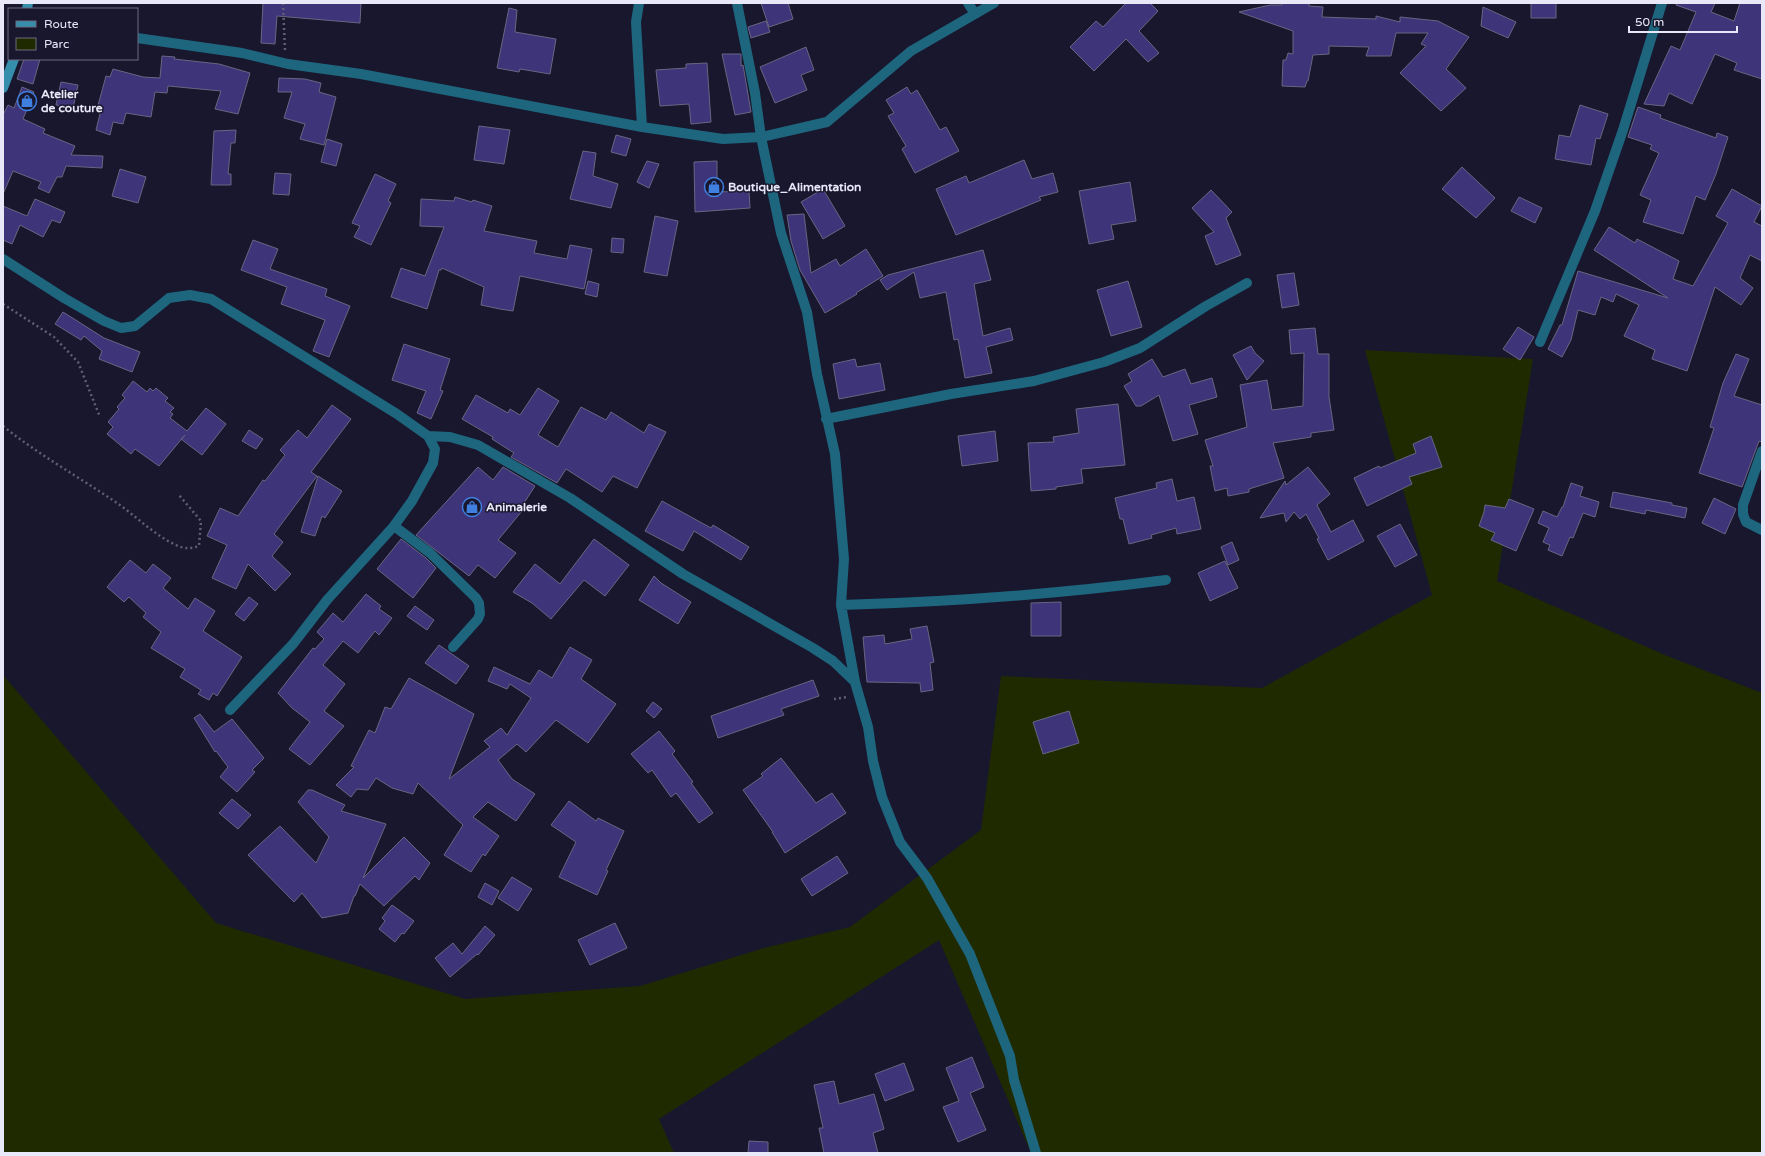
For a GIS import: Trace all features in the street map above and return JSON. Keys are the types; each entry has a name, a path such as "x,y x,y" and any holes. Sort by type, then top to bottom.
{"main road":[{"path":"3,88 14,60"}],"street":[{"path":"639,3 636,22 642,127"},
{"path":"738,3 761,137 781,233 807,312 826,418 835,454 844,559 841,605 854,682 868,727 873,761 882,797 900,842 926,878 970,954 1010,1056 1014,1080 1036,1153"},
{"path":"968,3 975,14"},
{"path":"138,38 242,53 288,64 406,83 642,127 723,138 761,137 827,122 911,51 994,3"},
{"path":"1540,342 1596,211 1623,130 1662,3"},
{"path":"3,259 71,302 104,321 122,328 135,326 169,298 190,295 211,299 397,414 428,436 435,448 433,463 412,501 394,526 327,600 293,644 230,710"},
{"path":"826,418 951,394 1034,381 1104,362 1140,348 1206,306 1247,283"},
{"path":"428,436 450,437 478,445 526,472 570,498 683,574 813,648 833,661 854,682"},
{"path":"1762,451 1743,505 1743,514 1746,522 1762,530"},
{"path":"394,526 430,553 479,602 480,614 478,619 453,647"},
{"path":"841,605 917,603 1120,586 1166,580"}],"path":[{"path":"283,3 285,53 288,64"},
{"path":"3,304 54,337 78,362 100,417"},
{"path":"3,426 45,458 92,486 127,510 163,538 177,546 191,549 199,546 201,521 179,495"}],"green space":[{"path":"1365,350 1533,359 1497,581 1665,655 1762,693 1762,1153 1031,1153 939,940 659,1119 674,1153 3,1153 3,675 216,923 465,999 640,986 764,948 850,927 981,830 1001,676 1262,688 1432,595"}],"building":[{"path":"263,3 361,3 360,23 277,16 275,44 261,43"},
{"path":"761,3 788,3 793,19 769,27"},
{"path":"1126,3 1150,3 1158,11 1139,31 1159,53 1148,62 1126,39 1094,71 1070,47 1096,21 1103,27"},
{"path":"1282,3 1309,3 1309,6 1323,7 1322,17 1376,19 1376,16 1400,22 1400,17 1438,21 1469,37 1446,69 1466,88 1441,111 1400,73 1426,46 1421,44 1428,33 1396,33 1391,56 1366,56 1369,47 1329,46 1329,54 1313,55 1308,81 1305,87 1282,86 1283,60 1286,60 1288,53 1293,54 1293,31 1239,12 1270,5 1282,5"},
{"path":"1531,3 1556,3 1556,18 1531,18"},
{"path":"1677,3 1715,3 1711,12 1734,21 1740,3 1762,3 1762,79 1734,70 1737,63 1715,54 1692,104 1669,93 1664,106 1644,104 1671,46 1680,50 1696,12 1676,5"},
{"path":"1483,7 1516,22 1508,38 1481,26"},
{"path":"509,8 517,10 515,32 556,39 550,74 520,69 519,72 497,68"},
{"path":"766,21 770,32 751,38 748,27"},
{"path":"806,47 814,70 801,75 807,90 775,103 760,67"},
{"path":"722,54 741,54 741,66 743,65 751,112 735,115"},
{"path":"162,56 175,57 174,59 219,64 250,73 238,114 215,109 221,91 168,86 167,93 155,92 151,117 126,113 123,124 113,122 110,135 96,130 101,110 97,109 106,76 110,77 113,69 143,77 160,78"},
{"path":"24,60 40,60 33,84 17,79"},
{"path":"707,63 711,122 691,124 689,104 660,106 656,70 686,68 686,64"},
{"path":"279,78 305,79 321,83 319,92 336,97 324,145 300,139 305,124 284,118 292,92 278,92"},
{"path":"61,82 78,85 73,108 56,105"},
{"path":"22,87 34,92 23,119 45,129 43,133 75,146 71,155 103,156 102,168 66,166 62,177 57,177 49,193 38,188 41,182 13,171 3,194 3,115 8,105 14,108"},
{"path":"907,87 911,94 917,90 940,130 946,127 959,151 915,173 902,149 906,146 888,116 894,113 886,100"},
{"path":"1580,105 1608,114 1600,139 1596,138 1591,165 1555,159 1559,135 1570,137"},
{"path":"1638,107 1661,115 1660,118 1716,138 1717,133 1728,137 1716,174 1705,200 1696,196 1683,234 1643,222 1651,200 1640,195 1659,153 1650,149 1652,145 1628,137"},
{"path":"479,126 510,130 504,164 474,160"},
{"path":"236,130 235,143 231,143 228,174 231,174 231,185 211,185 214,131"},
{"path":"616,135 631,139 626,156 611,152"},
{"path":"327,139 342,144 336,166 321,162"},
{"path":"583,151 596,153 593,176 618,184 611,208 570,199"},
{"path":"1024,160 1032,179 1053,173 1058,192 1039,197 1041,200 956,235 936,189 966,176 969,183"},
{"path":"647,161 659,164 649,188 637,182"},
{"path":"717,161 717,192 749,191 750,208 695,212 694,162"},
{"path":"1462,167 1495,198 1476,218 1442,189"},
{"path":"120,169 146,177 138,203 112,196"},
{"path":"275,173 291,174 289,195 273,194"},
{"path":"375,174 396,184 388,201 391,203 371,245 354,237 360,226 352,223"},
{"path":"1130,182 1136,221 1111,225 1114,239 1089,244 1079,191"},
{"path":"823,189 845,226 823,239 801,202"},
{"path":"1732,189 1762,206 1754,222 1762,226 1762,261 1750,255 1740,278 1753,288 1741,305 1715,287 1687,371 1652,359 1655,350 1624,336 1639,305 1616,294 1613,302 1601,297 1595,315 1578,310 1571,340 1562,357 1548,349 1560,325 1562,325 1578,271 1668,298 1594,250 1609,227 1635,243 1637,239 1679,261 1673,279 1693,286 1728,223 1716,216"},
{"path":"1211,190 1232,212 1226,218 1241,255 1216,265 1205,236 1214,232 1192,208"},
{"path":"455,197 472,202 473,200 492,206 484,231 537,241 534,253 567,259 570,245 592,249 584,289 520,276 513,311 481,305 484,287 442,268 439,270 427,309 391,297 401,268 425,276 444,227 420,226 421,199 454,201"},
{"path":"1519,197 1542,208 1535,223 1511,211"},
{"path":"35,199 65,212 60,223 52,220 43,237 20,225 12,244 3,240 3,206 27,216"},
{"path":"804,214 811,273 836,259 840,266 866,249 883,276 825,313 800,270 791,241 787,215"},
{"path":"655,216 678,221 667,276 644,272"},
{"path":"612,238 624,239 623,253 611,252"},
{"path":"253,240 278,249 270,269 327,289 325,296 350,306 329,357 313,351 325,320 281,304 287,287 241,270"},
{"path":"983,250 991,280 974,284 983,336 1010,328 1013,340 986,347 992,373 965,378 958,339 954,340 946,292 920,298 914,272 887,290 880,280 888,275"},
{"path":"1294,273 1299,305 1282,308 1277,275"},
{"path":"588,281 599,284 597,297 585,294"},
{"path":"1128,281 1142,327 1111,336 1097,290"},
{"path":"63,312 104,338 140,352 132,372 99,359 102,351 84,336 81,340 55,324"},
{"path":"1518,327 1534,337 1520,360 1503,349"},
{"path":"1315,328 1318,354 1329,354 1329,397 1334,430 1311,433 1311,437 1273,443 1284,478 1249,489 1249,492 1228,496 1227,488 1215,491 1210,466 1213,466 1205,440 1247,427 1240,385 1267,380 1272,410 1303,406 1304,353 1291,354 1289,330"},
{"path":"404,344 450,359 440,390 443,391 431,419 417,413 426,391 392,380"},
{"path":"1251,346 1255,353 1264,361 1247,380 1233,355"},
{"path":"1736,354 1749,359 1734,396 1762,405 1762,442 1759,441 1742,487 1699,473 1714,428 1710,427 1723,383"},
{"path":"855,359 857,367 880,363 885,390 839,399 833,364"},
{"path":"1152,359 1163,377 1185,369 1191,384 1212,378 1217,397 1189,405 1198,434 1173,441 1159,395 1141,406 1136,406 1124,386 1132,381 1128,374"},
{"path":"133,381 147,392 150,388 153,391 156,388 168,398 165,401 174,408 170,412 173,414 170,418 187,431 206,408 226,424 202,455 181,439 159,466 135,449 131,454 107,434 113,427 108,422 119,409 117,407 125,398 122,395"},
{"path":"538,388 559,401 538,435 558,447 581,407 606,420 611,412 644,433 649,424 666,432 637,488 613,476 602,492 566,469 557,483 511,457 514,453 492,439 493,437 462,419 476,395 508,413 510,409 520,415"},
{"path":"1118,404 1125,465 1081,469 1083,483 1056,487 1056,489 1031,491 1028,443 1054,442 1053,437 1079,433 1076,409"},
{"path":"332,405 351,419 311,472 317,476 274,534 283,542 272,556 291,574 275,591 248,564 236,589 212,578 227,545 207,536 220,508 238,516 263,480 265,481 285,455 280,450 298,430 307,438"},
{"path":"249,430 263,439 256,449 242,441"},
{"path":"995,431 998,461 962,466 958,436"},
{"path":"1431,436 1442,467 1409,477 1412,484 1367,506 1354,478 1379,466 1380,468 1416,453 1413,444"},
{"path":"478,467 493,480 503,467 535,486 524,503 527,505 498,540 516,553 495,578 478,565 469,576 416,535"},
{"path":"1308,467 1330,494 1317,505 1331,532 1353,520 1364,541 1328,560 1317,539 1319,538 1306,514 1300,519 1294,512 1286,522 1284,513 1260,518 1285,481 1286,485"},
{"path":"318,476 342,491 325,518 322,516 315,536 301,532"},
{"path":"1172,479 1177,501 1194,497 1201,529 1177,534 1176,528 1151,535 1152,538 1129,544 1123,519 1120,519 1115,498 1157,488 1156,483"},
{"path":"1571,483 1583,487 1580,496 1599,502 1595,517 1583,513 1573,538 1570,537 1562,556 1548,550 1550,545 1543,542 1549,528 1538,523 1543,511 1557,517 1563,507"},
{"path":"1613,492 1672,503 1672,505 1687,508 1685,518 1646,510 1645,514 1610,507"},
{"path":"1714,498 1736,509 1725,534 1702,523"},
{"path":"1509,499 1534,509 1516,551 1491,540 1495,533 1479,526 1485,505 1505,508"},
{"path":"662,501 711,528 713,525 749,547 741,560 694,531 683,551 645,531"},
{"path":"1400,524 1417,555 1395,567 1377,536"},
{"path":"401,539 426,558 436,568 413,598 377,569"},
{"path":"594,539 629,565 605,596 584,580 551,619 532,603 513,592 535,564 560,584"},
{"path":"1232,542 1239,560 1228,565 1221,547"},
{"path":"130,560 146,573 153,564 171,578 163,588 188,609 195,598 215,611 203,631 242,657 217,696 213,693 209,700 198,694 201,690 180,677 185,669 151,648 161,632 143,617 146,613 129,597 124,602 107,587"},
{"path":"1225,561 1238,588 1210,601 1198,573"},
{"path":"654,576 661,583 691,602 678,624 639,600"},
{"path":"366,594 381,606 379,609 392,618 379,635 375,631 358,653 343,641 323,665 345,684 324,711 344,726 310,765 289,749 310,722 292,708 278,693 313,648 315,649 324,639 317,632 333,613 343,622"},
{"path":"249,597 258,604 244,621 235,614"},
{"path":"1061,602 1061,636 1031,636 1031,603"},
{"path":"415,606 434,620 427,630 407,616"},
{"path":"927,626 934,662 930,663 933,690 921,692 920,683 867,682 863,637 884,635 885,644 912,639 910,629"},
{"path":"439,645 469,666 456,684 425,663"},
{"path":"570,647 592,660 581,679 616,704 588,743 556,720 526,752 517,744 498,760 512,779 535,794 516,821 488,802 473,817 499,836 485,856 483,854 471,872 444,855 463,825 418,783 413,794 392,788 376,778 368,790 357,789 351,797 336,785 354,767 351,766 369,730 375,733 385,707 391,709 409,678 474,714 449,779 490,747 484,741 501,728 507,735 531,698 510,684 507,689 488,681 494,667 530,684 539,670 552,678"},
{"path":"813,680 819,696 781,709 784,715 718,738 711,716"},
{"path":"653,702 662,709 654,718 646,711"},
{"path":"1069,711 1079,743 1043,754 1033,722"},
{"path":"200,714 214,732 232,719 264,758 252,770 255,772 237,792 220,777 228,767 216,751 215,752 194,718"},
{"path":"659,731 675,751 672,754 693,782 691,783 713,813 699,823 676,793 671,797 652,770 648,773 631,754"},
{"path":"781,758 816,803 832,793 846,813 785,853 773,832 743,790 763,776 761,774"},
{"path":"308,790 312,790 345,805 341,811 386,824 363,878 404,837 430,863 419,880 415,876 384,906 360,884 348,913 322,918 302,893 294,902 248,855 280,826 316,863 329,837 298,802"},
{"path":"232,799 251,815 238,829 219,813"},
{"path":"569,801 596,821 598,818 624,831 606,870 608,871 597,895 559,877 576,842 551,825"},
{"path":"837,856 848,873 812,896 801,879"},
{"path":"512,877 532,889 518,911 498,898"},
{"path":"485,883 499,891 492,905 478,897"},
{"path":"392,905 414,921 404,934 402,933 395,942 379,929 385,921 382,918"},
{"path":"615,923 627,948 590,965 578,940"},
{"path":"485,926 495,935 478,955 477,954 450,977 435,958 453,943 462,954"},
{"path":"972,1057 984,1087 970,1093 986,1130 958,1142 943,1107 959,1101 946,1068"},
{"path":"904,1063 914,1090 885,1101 875,1074"},
{"path":"834,1081 839,1104 874,1094 884,1129 873,1133 878,1153 824,1153 819,1128 823,1128 814,1085"},
{"path":"749,1141 768,1142 768,1153 748,1153"}],"place":[{"name":"Atelier de couture","path":"27,101"},
{"name":"Boutique_Alimentation","path":"714,187"},
{"name":"Animalerie","path":"472,507"}]}
